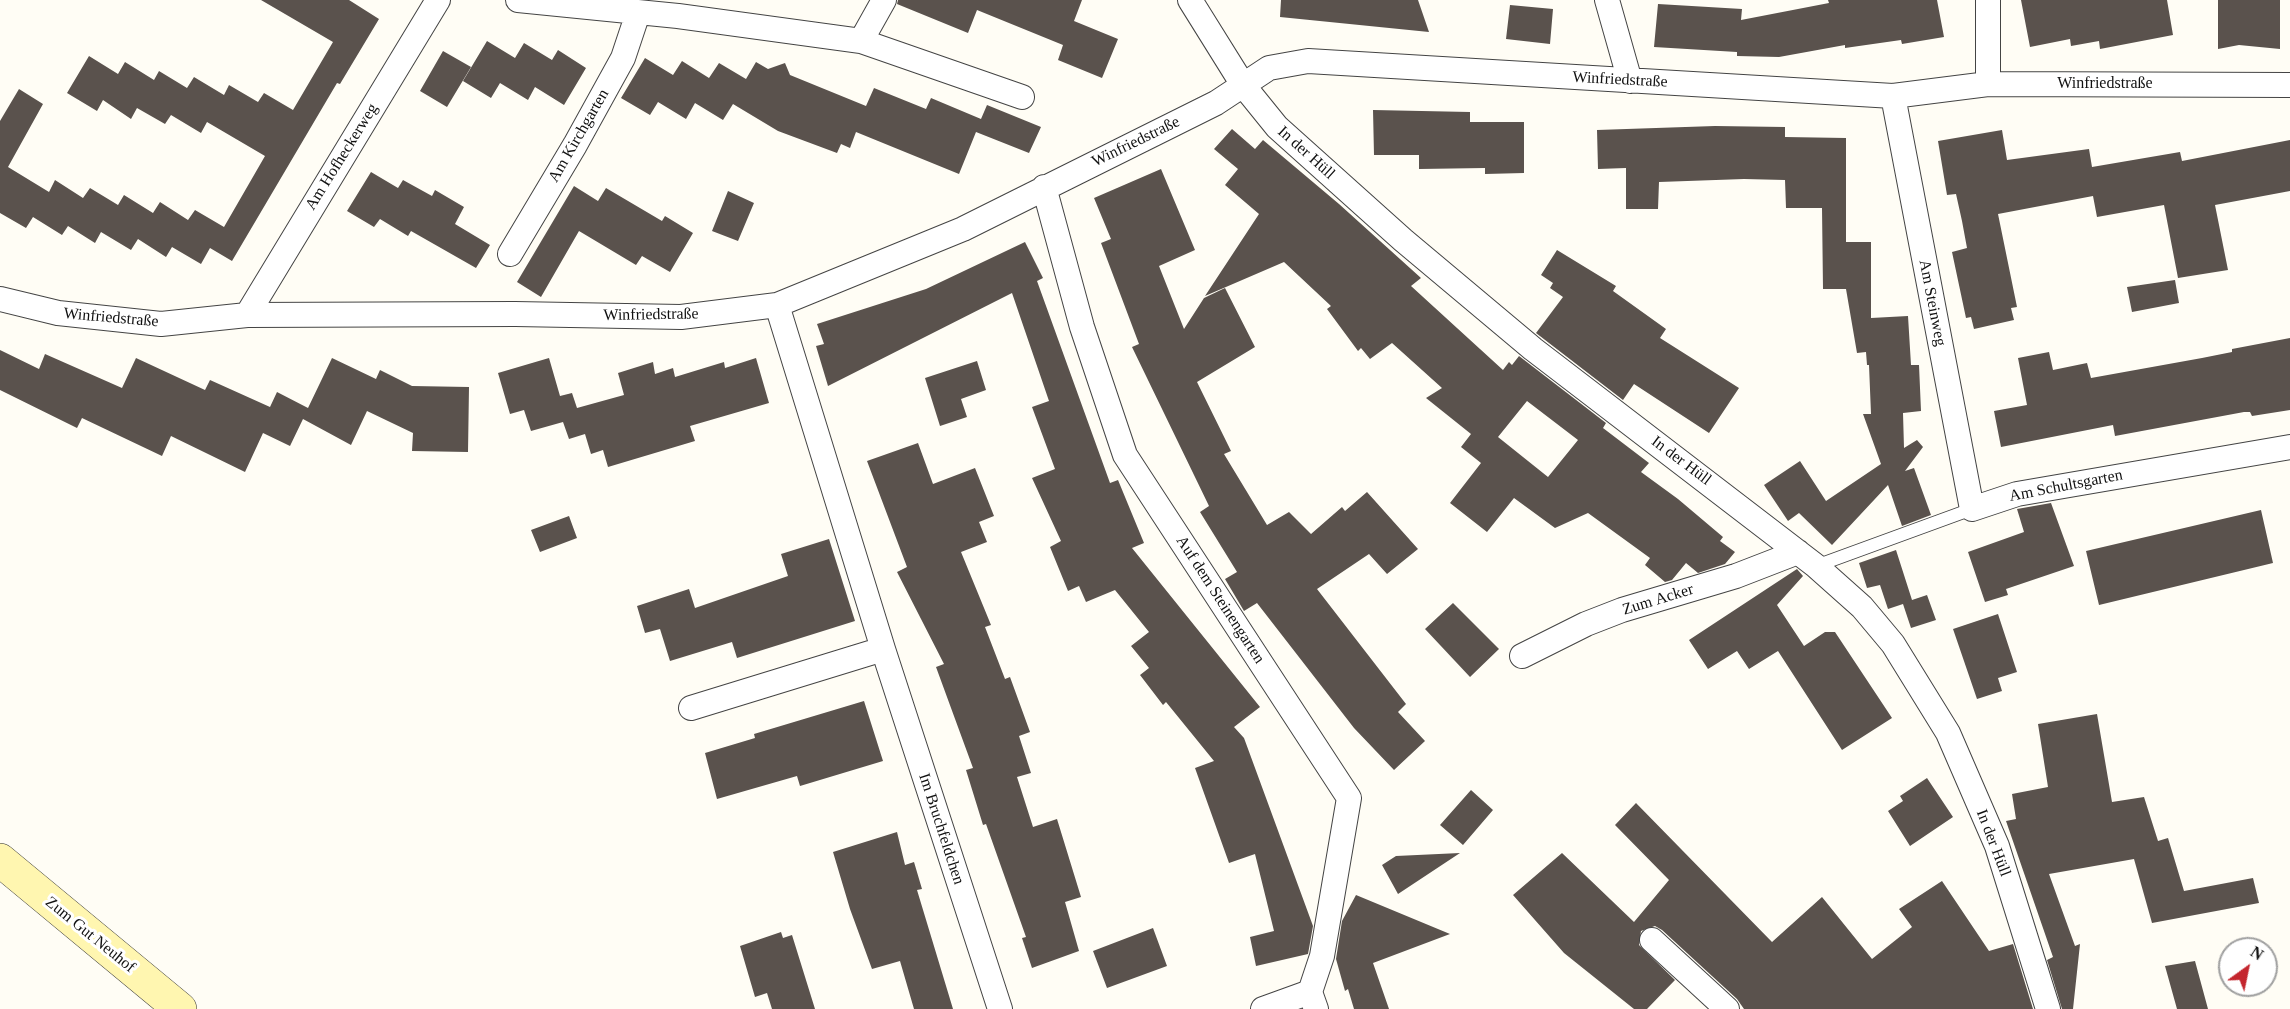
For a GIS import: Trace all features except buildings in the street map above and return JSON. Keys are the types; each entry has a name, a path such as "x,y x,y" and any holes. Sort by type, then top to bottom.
{"main road":[{"name":"Zum Gut Neuhof","path":"0,860 180,1009"}],"street":[{"name":"Am Hofheckerweg","path":"247,315 438,0"},
{"path":"518,0 678,16 861,41 1022,97"},
{"path":"861,41 884,0"},
{"name":"In der Hüll","path":"1190,0 1243,85 1277,127 1403,240 1533,349 1807,559 1862,607 1893,644 1948,733 1997,846 2048,1009"},
{"path":"1607,0 1630,81"},
{"path":"1988,0 1988,84"},
{"name":"Am Kirchgarten","path":"510,254 575,145 623,58 638,13"},
{"name":"Winfriedstraße","path":"0,299 58,313 161,324 247,315 515,314 681,317 777,305 963,229 1216,104 1269,68 1308,62 1893,96 1988,84 2290,85"},
{"name":"Am Steinweg","path":"1893,96 1972,509"},
{"name":"Auf dem Steinengarten","path":"1044,187 1082,327 1125,455 1349,798 1313,1000"},
{"name":"Im Bruchfeldchen","path":"777,305 883,649 1000,1009"},
{"name":"Am Schultsgarten","path":"1972,509 2017,494 2290,447"},
{"name":"Zum Acker","path":"1522,656 1586,624 1622,610 1736,576 1807,559"},
{"path":"692,708 883,649"},
{"path":"1652,940 1726,1009"},
{"path":"1263,1009 1313,1000"}],"lane":[{"name":"Am Schultsgarten","path":"1807,559 1972,509"}]}
